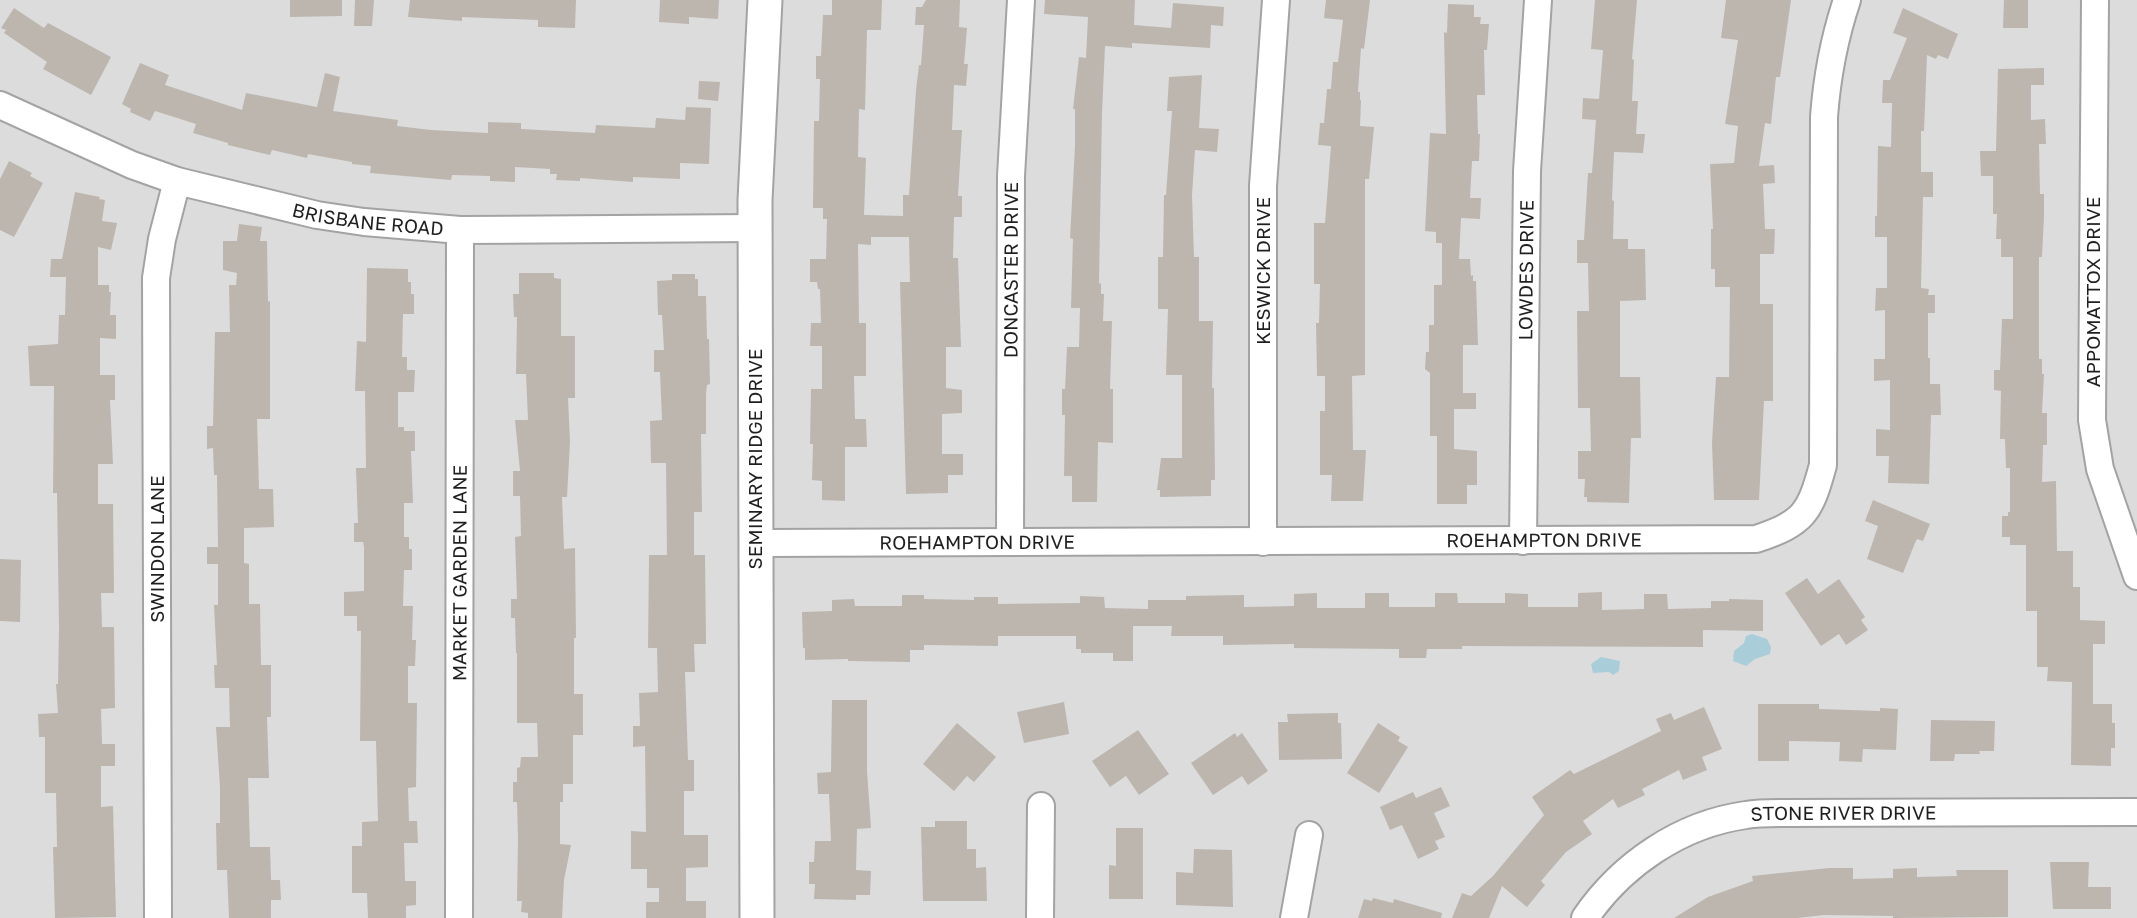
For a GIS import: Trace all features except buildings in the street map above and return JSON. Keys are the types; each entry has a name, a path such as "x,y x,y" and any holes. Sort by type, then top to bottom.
{"street":[{"name":"SEMINARY RIDGE DRIVE","path":"757,918 755,228 765,0"},
{"name":"DONCASTER DRIVE","path":"1010,541 1011,176 1021,0"},
{"name":"KESWICK DRIVE","path":"1263,542 1263,186 1276,0"},
{"name":"LOWDES DRIVE","path":"1523,541 1527,171 1538,0"},
{"name":"ROEHAMPTON DRIVE","path":"755,543 1756,539 1782,531 1804,516 1815,494 1824,465 1824,117 1834,39 1847,0"},
{"name":"APPOMATTOX DRIVE","path":"2095,0 2092,420 2099,469 2137,576"},
{"name":"BRISBANE ROAD","path":"0,105 132,165 177,181 317,215 460,230 755,228"},
{"name":"SWINDON LANE","path":"158,918 156,278 162,239 177,181"},
{"name":"MARKET GARDEN LANE","path":"459,918 460,230"},
{"path":"1040,918 1041,806"},
{"name":"STONE RIVER DRIVE","path":"1586,918 1603,894 1649,852 1683,834 1745,815 2137,812"},
{"path":"1294,918 1309,835"}],"shaded area":[{"path":"0,0 2137,0 2137,918 0,918"}],"water":[{"path":"1752,634 1767,639 1771,647 1770,654 1755,659 1746,666 1733,661 1734,651 1744,643 1746,636"},
{"path":"1601,657 1620,661 1619,671 1613,675 1609,672 1593,673 1591,664"}]}
